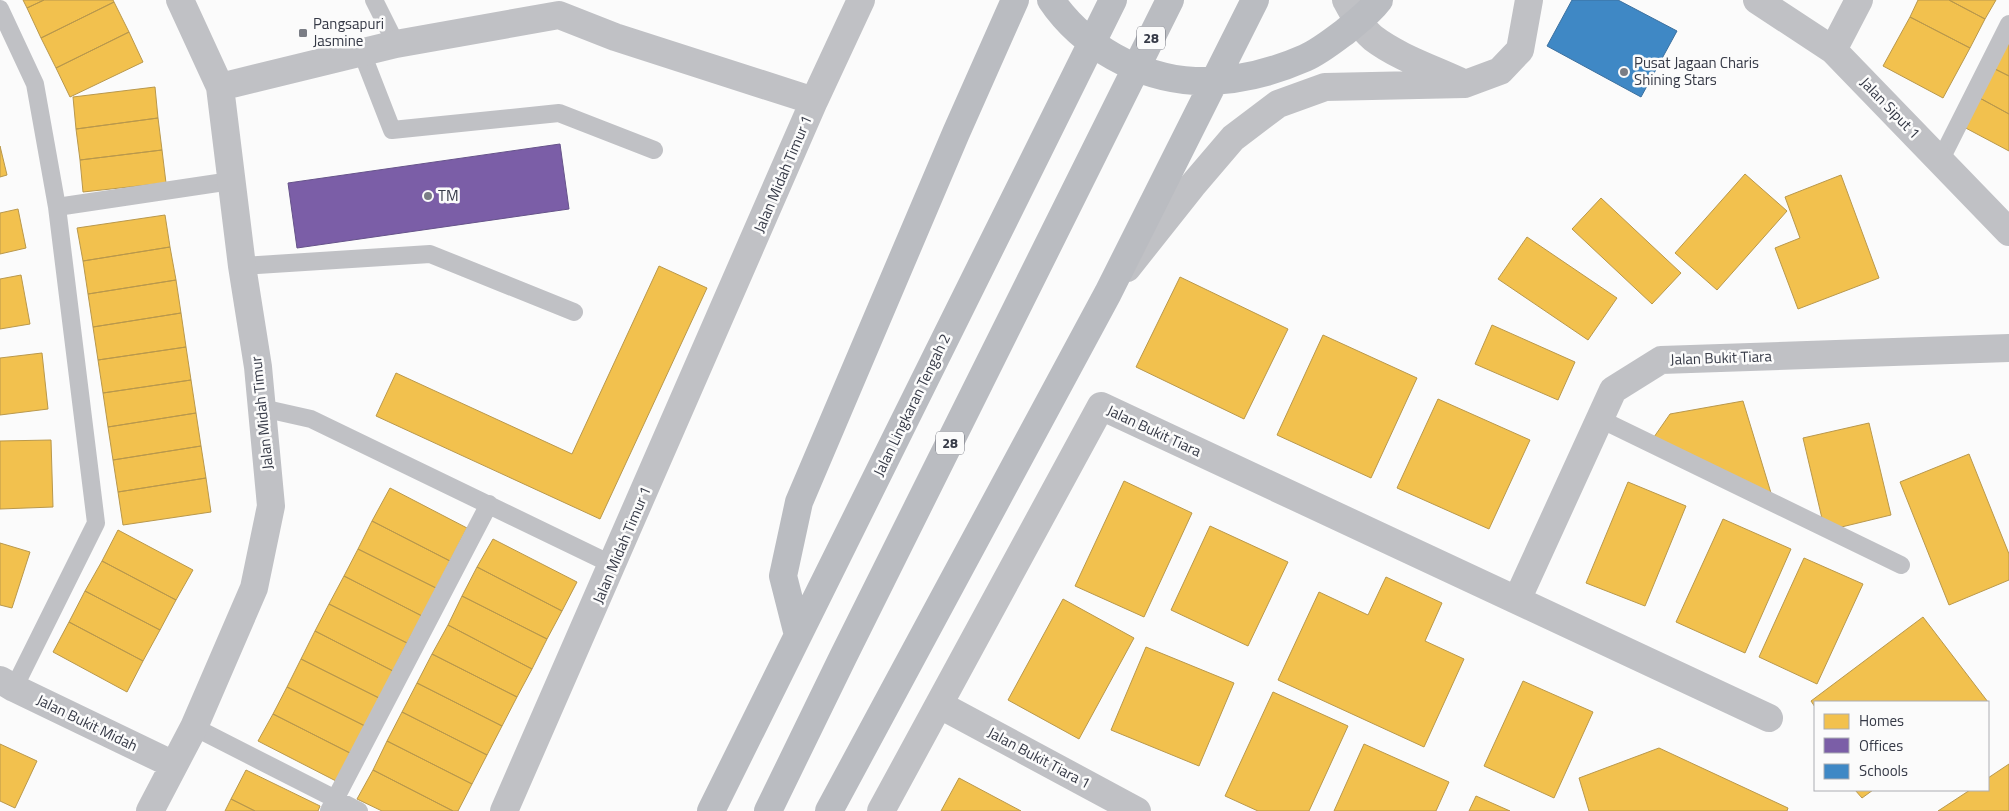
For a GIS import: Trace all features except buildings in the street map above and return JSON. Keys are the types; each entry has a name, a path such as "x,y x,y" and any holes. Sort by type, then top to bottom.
{"highway":[{"path":"798,635 783,576 799,502 963,116 1015,0"},
{"path":"1051,0 1073,26 1099,47 1127,64 1164,76 1195,81 1240,78 1274,70 1307,58 1371,11 1379,0"},
{"name":"Jalan Lingkaran Tengah 2","path":"711,811 1113,0"},
{"name":"28","path":"768,811 847,648 1170,0"},
{"path":"829,811 1108,293 1255,0"}],"street":[{"name":"Jalan Midah Timur","path":"150,811 194,727 254,588 270,506 258,367 242,266 220,87 180,0"},
{"path":"814,101 861,0"},
{"path":"1346,0 1353,15 1371,37 1465,84"},
{"path":"1108,293 1192,186 1233,138 1278,104 1325,87 1465,84 1500,71 1520,50 1529,0"},
{"name":"Jalan Siput 1","path":"1757,0 1833,50 2009,232"},
{"path":"1833,50 1859,0"},
{"name":"Jalan Midah Timur 1","path":"220,87 555,7 615,37 814,101 504,811"},
{"name":"Jalan Bukit Tiara","path":"1517,600 1613,390 1661,360 2009,348"},
{"name":"Jalan Bukit Tiara","path":"881,811 940,706 1101,406 1770,718"},
{"name":"Jalan Bukit Midah","path":"7,684 174,765"},
{"name":"Jalan Bukit Tiara 1","path":"940,706 1137,811"}],"lane":[{"path":"374,0 396,44"},
{"path":"0,9 35,84 57,207 96,523 7,684"},
{"path":"1940,161 2009,24"},
{"path":"362,53 392,130 559,113 654,150"},
{"path":"57,207 231,181"},
{"path":"242,266 430,254 574,312"},
{"path":"262,408 311,419 613,565"},
{"path":"1600,419 1901,565"},
{"path":"332,805 489,504"},
{"path":"194,727 332,805 359,811"}],"place":[{"name":"Pangsapuri Jasmine","path":"303,33"},
{"name":"Pusat Jagaan Charis Shining Stars","path":"1624,72"},
{"name":"TM","path":"428,196"}]}
